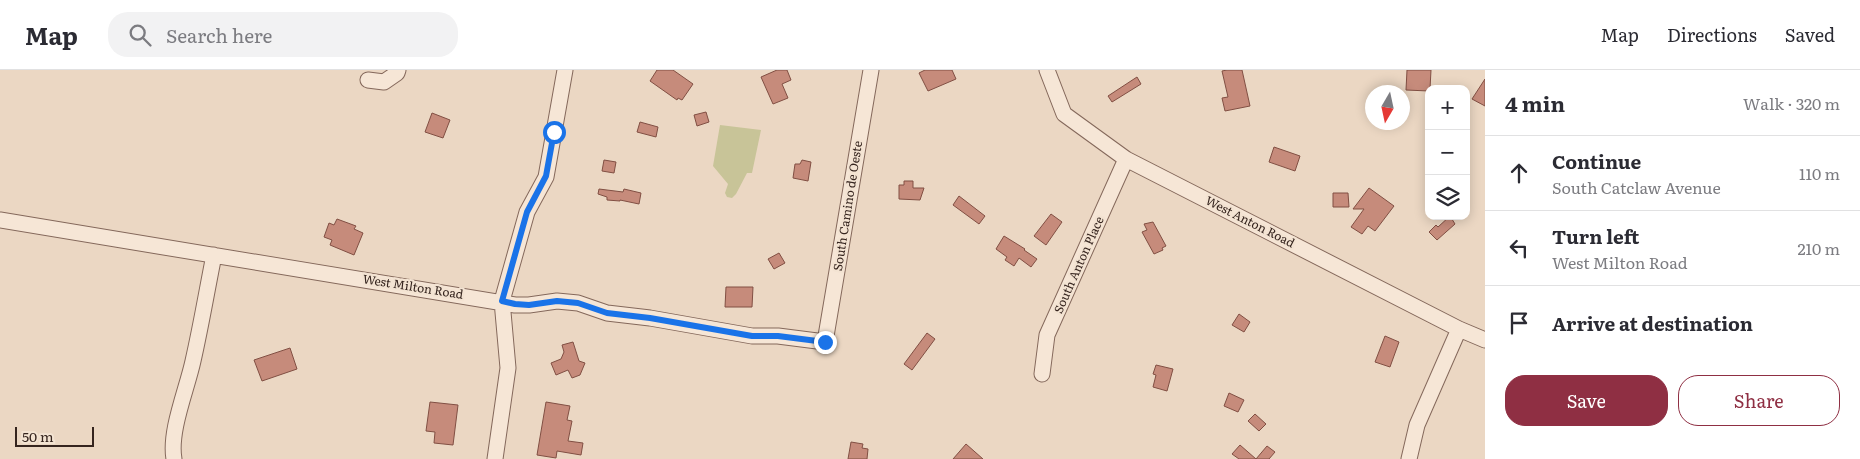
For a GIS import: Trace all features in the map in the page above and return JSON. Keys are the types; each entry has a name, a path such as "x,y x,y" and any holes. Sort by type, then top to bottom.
{"street":[{"path":"368,80 384,82 397,73 398,70"},
{"path":"495,459 508,368 502,301 527,212 546,176 565,70"},
{"name":"South Camino de Oeste","path":"825,342 871,70"},
{"name":"West Anton Road","path":"1047,70 1064,114 1126,159 1459,329 1485,340"},
{"name":"South Anton Place","path":"1042,374 1048,335 1126,159"},
{"name":"West Milton Road","path":"0,220 515,304 529,305 557,301 578,303 607,313 650,318 752,336 778,336 825,342"},
{"path":"174,459 173,452 177,422 193,362 214,255"},
{"path":"1409,459 1418,425 1459,329"}],"shaded area":[{"path":"720,125 761,130 752,173 747,173 732,198 727,197 725,193 728,184 713,166"}],"building":[{"path":"657,70 673,70 693,84 682,100 678,98 677,100 650,81"},
{"path":"777,70 787,70 791,80 782,84 788,98 773,104 761,77"},
{"path":"925,70 952,70 956,79 928,91 919,73"},
{"path":"1242,70 1250,106 1225,111 1222,98 1228,97 1222,71"},
{"path":"1407,70 1431,70 1430,85 1425,85 1425,91 1410,90 1410,85 1406,85"},
{"path":"1137,77 1141,84 1112,102 1108,96"},
{"path":"1485,79 1485,106 1472,99"},
{"path":"706,112 709,122 697,126 694,115"},
{"path":"432,113 450,120 443,138 425,132"},
{"path":"640,122 658,127 656,137 637,132"},
{"path":"1274,147 1300,156 1295,171 1269,162"},
{"path":"604,160 616,162 614,173 602,171"},
{"path":"802,160 811,162 808,181 793,178 795,164 800,164"},
{"path":"904,181 913,181 913,188 924,188 920,200 899,199 899,185 904,185"},
{"path":"1369,188 1394,206 1375,231 1368,226 1362,234 1351,227 1364,209 1353,209"},
{"path":"599,189 623,192 624,189 641,193 639,204 620,200 607,200 607,197 598,194"},
{"path":"1333,193 1348,193 1349,207 1333,207"},
{"path":"959,196 985,216 979,224 953,205"},
{"path":"1051,214 1062,222 1046,245 1034,236"},
{"path":"337,219 356,226 354,229 363,233 354,255 330,245 332,240 324,237 329,223 334,225"},
{"path":"1446,220 1452,220 1455,224 1437,240 1429,232 1436,225 1438,227"},
{"path":"1153,222 1166,246 1162,248 1163,250 1154,254 1142,232 1147,230 1144,224"},
{"path":"1004,236 1037,259 1031,267 1019,258 1014,266 1005,260 1007,257 996,249"},
{"path":"779,253 785,263 774,269 768,259"},
{"path":"726,287 753,287 752,307 725,307"},
{"path":"1239,314 1250,322 1244,332 1232,325"},
{"path":"927,333 935,339 912,370 904,364"},
{"path":"1385,336 1399,342 1390,367 1375,362"},
{"path":"573,342 579,361 585,363 580,375 572,378 568,370 556,375 551,363 561,359 564,352 562,345"},
{"path":"290,348 297,369 262,381 254,360"},
{"path":"1156,365 1173,369 1167,391 1153,387 1156,375 1153,374"},
{"path":"1229,393 1244,400 1238,412 1224,406"},
{"path":"430,402 458,405 453,445 434,443 435,432 426,431"},
{"path":"546,402 570,406 567,420 572,421 568,441 583,443 581,455 557,451 556,458 537,455"},
{"path":"1255,414 1266,424 1259,431 1248,421"},
{"path":"851,442 863,444 862,448 868,449 867,459 848,459"},
{"path":"966,444 983,459 953,459"},
{"path":"1240,445 1256,459 1239,459 1232,454"},
{"path":"1267,446 1275,452 1269,459 1256,459"}],"route":[{"path":"554,132 546,176 527,212 502,301 529,305 557,301 578,303 607,313 650,318 752,336 778,336 825,342"}]}
